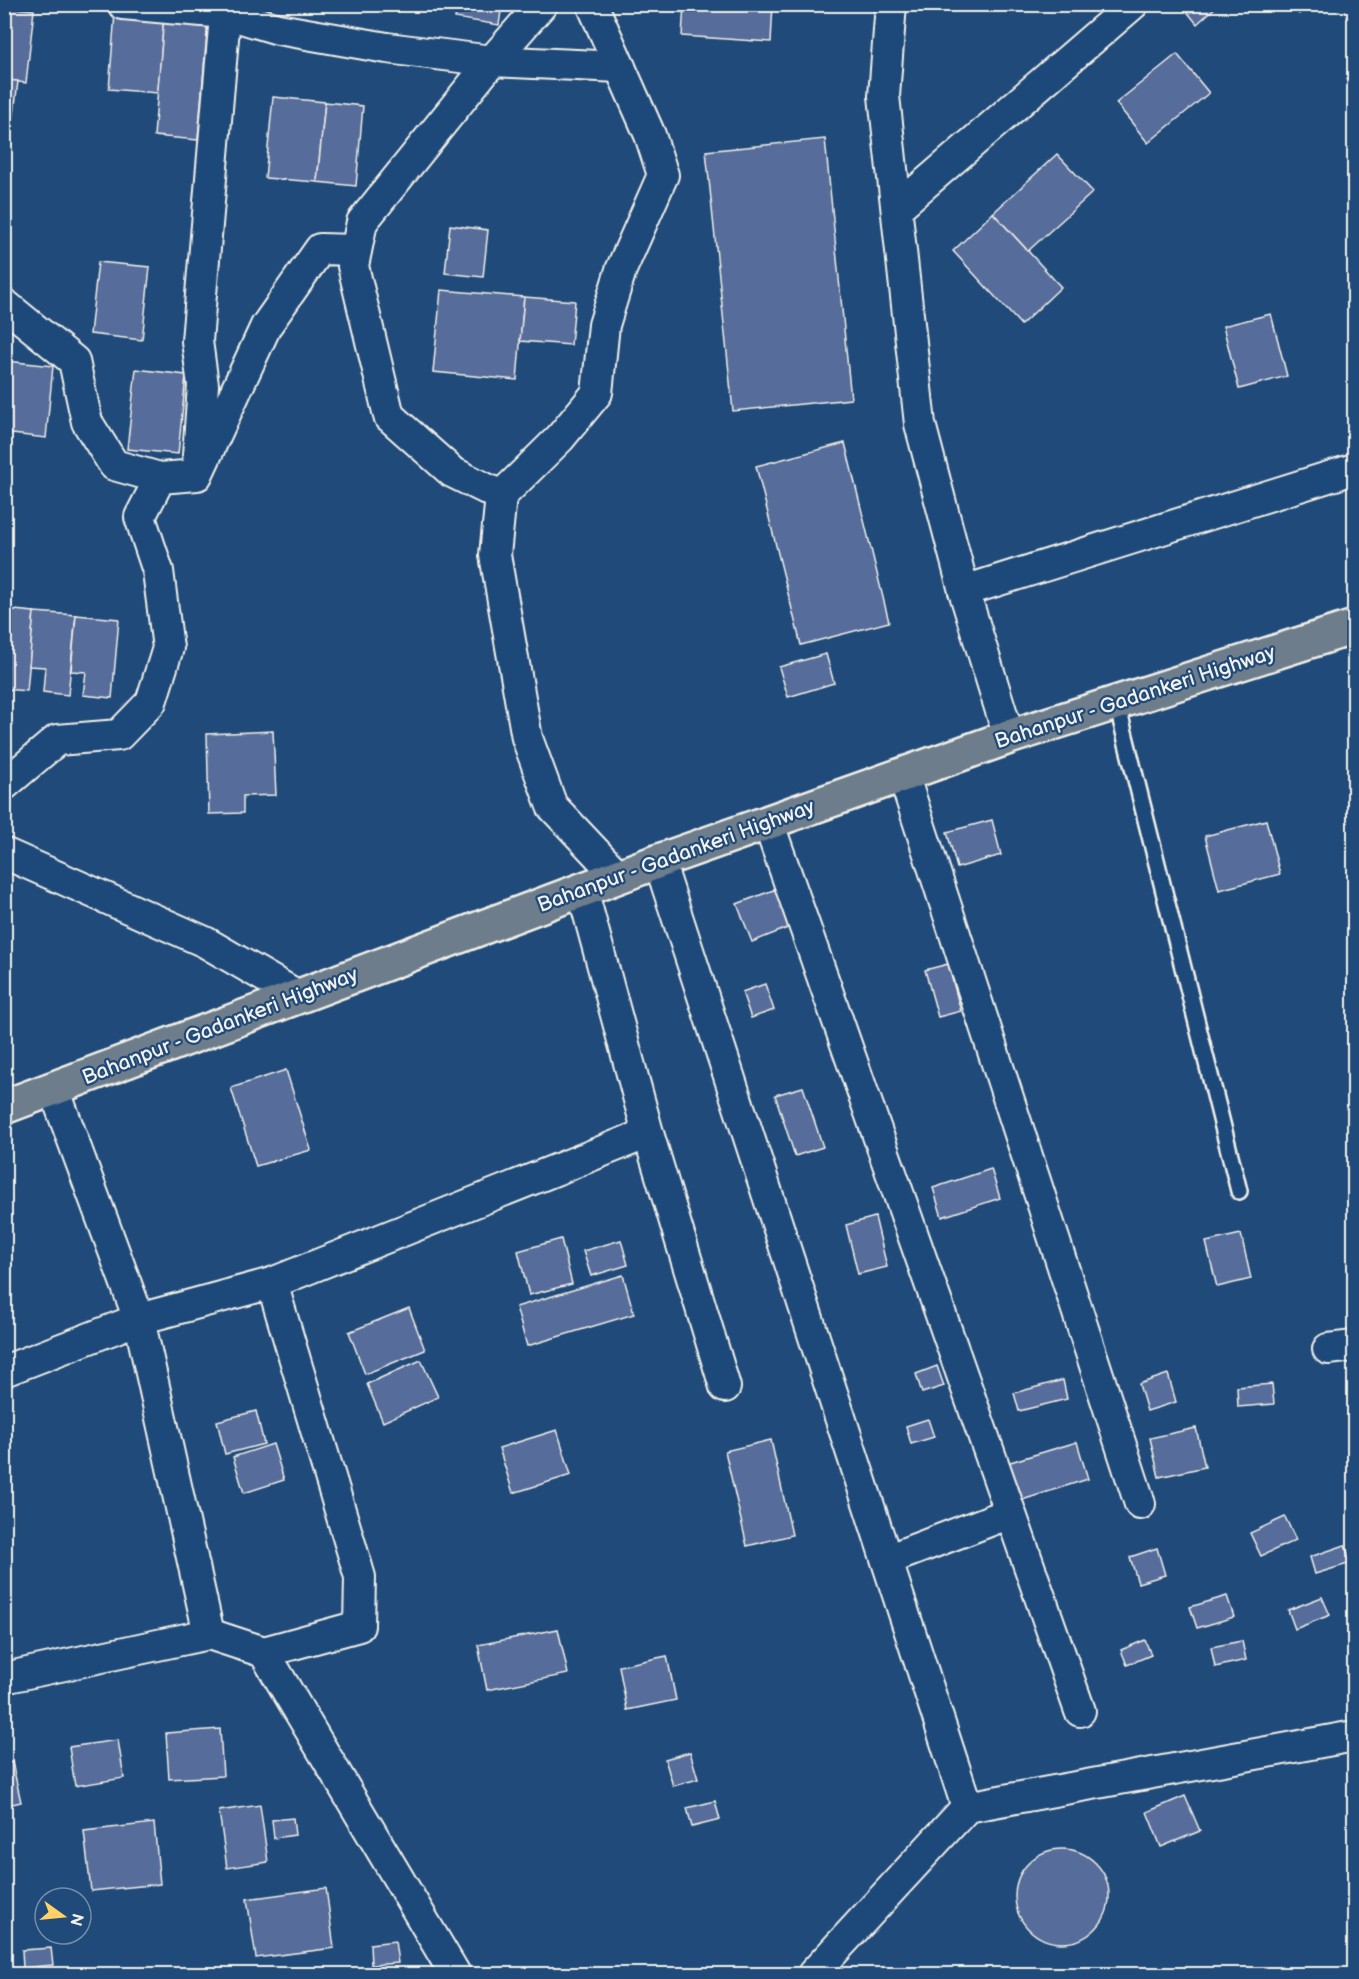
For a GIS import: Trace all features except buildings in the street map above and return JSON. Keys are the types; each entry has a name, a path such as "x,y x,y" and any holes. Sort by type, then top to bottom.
{"highway":[{"name":"Bahanpur - Gadankeri Highway","path":"4,1107 582,889 1009,736 1117,704 1354,627"}],"street":[{"path":"123,4 226,9 278,29 387,48 492,61 620,67"},
{"path":"501,496 452,472 389,416 353,266 362,222 492,61 542,4"},
{"path":"591,4 650,135 663,174 621,270 603,325 597,393 560,438 501,496 495,555 528,738 552,807 618,876"},
{"path":"891,4 884,96 920,424 964,591 1009,736"},
{"path":"897,208 1133,4"},
{"path":"197,475 204,385 197,341 226,9"},
{"path":"197,475 266,326 320,249 356,250"},
{"path":"4,304 74,361 87,422 114,465 160,478 197,475"},
{"path":"964,591 1354,470"},
{"path":"4,785 57,740 119,735 151,702 168,648 158,571 140,517 160,478"},
{"path":"903,774 1140,1504"},
{"path":"768,822 1080,1711"},
{"path":"4,853 205,942 298,996"},
{"path":"659,861 967,1807"},
{"path":"582,889 648,1134 725,1387"},
{"path":"54,1089 139,1319 209,1634"},
{"path":"4,1371 139,1319 272,1283 648,1134"},
{"path":"4,1678 209,1634 264,1652 359,1626 360,1577 272,1283"},
{"path":"887,1560 1010,1513"},
{"path":"264,1652 455,1974"},
{"path":"813,1974 967,1807 1354,1736"}],"lane":[{"path":"1117,704 1239,1191"}]}
